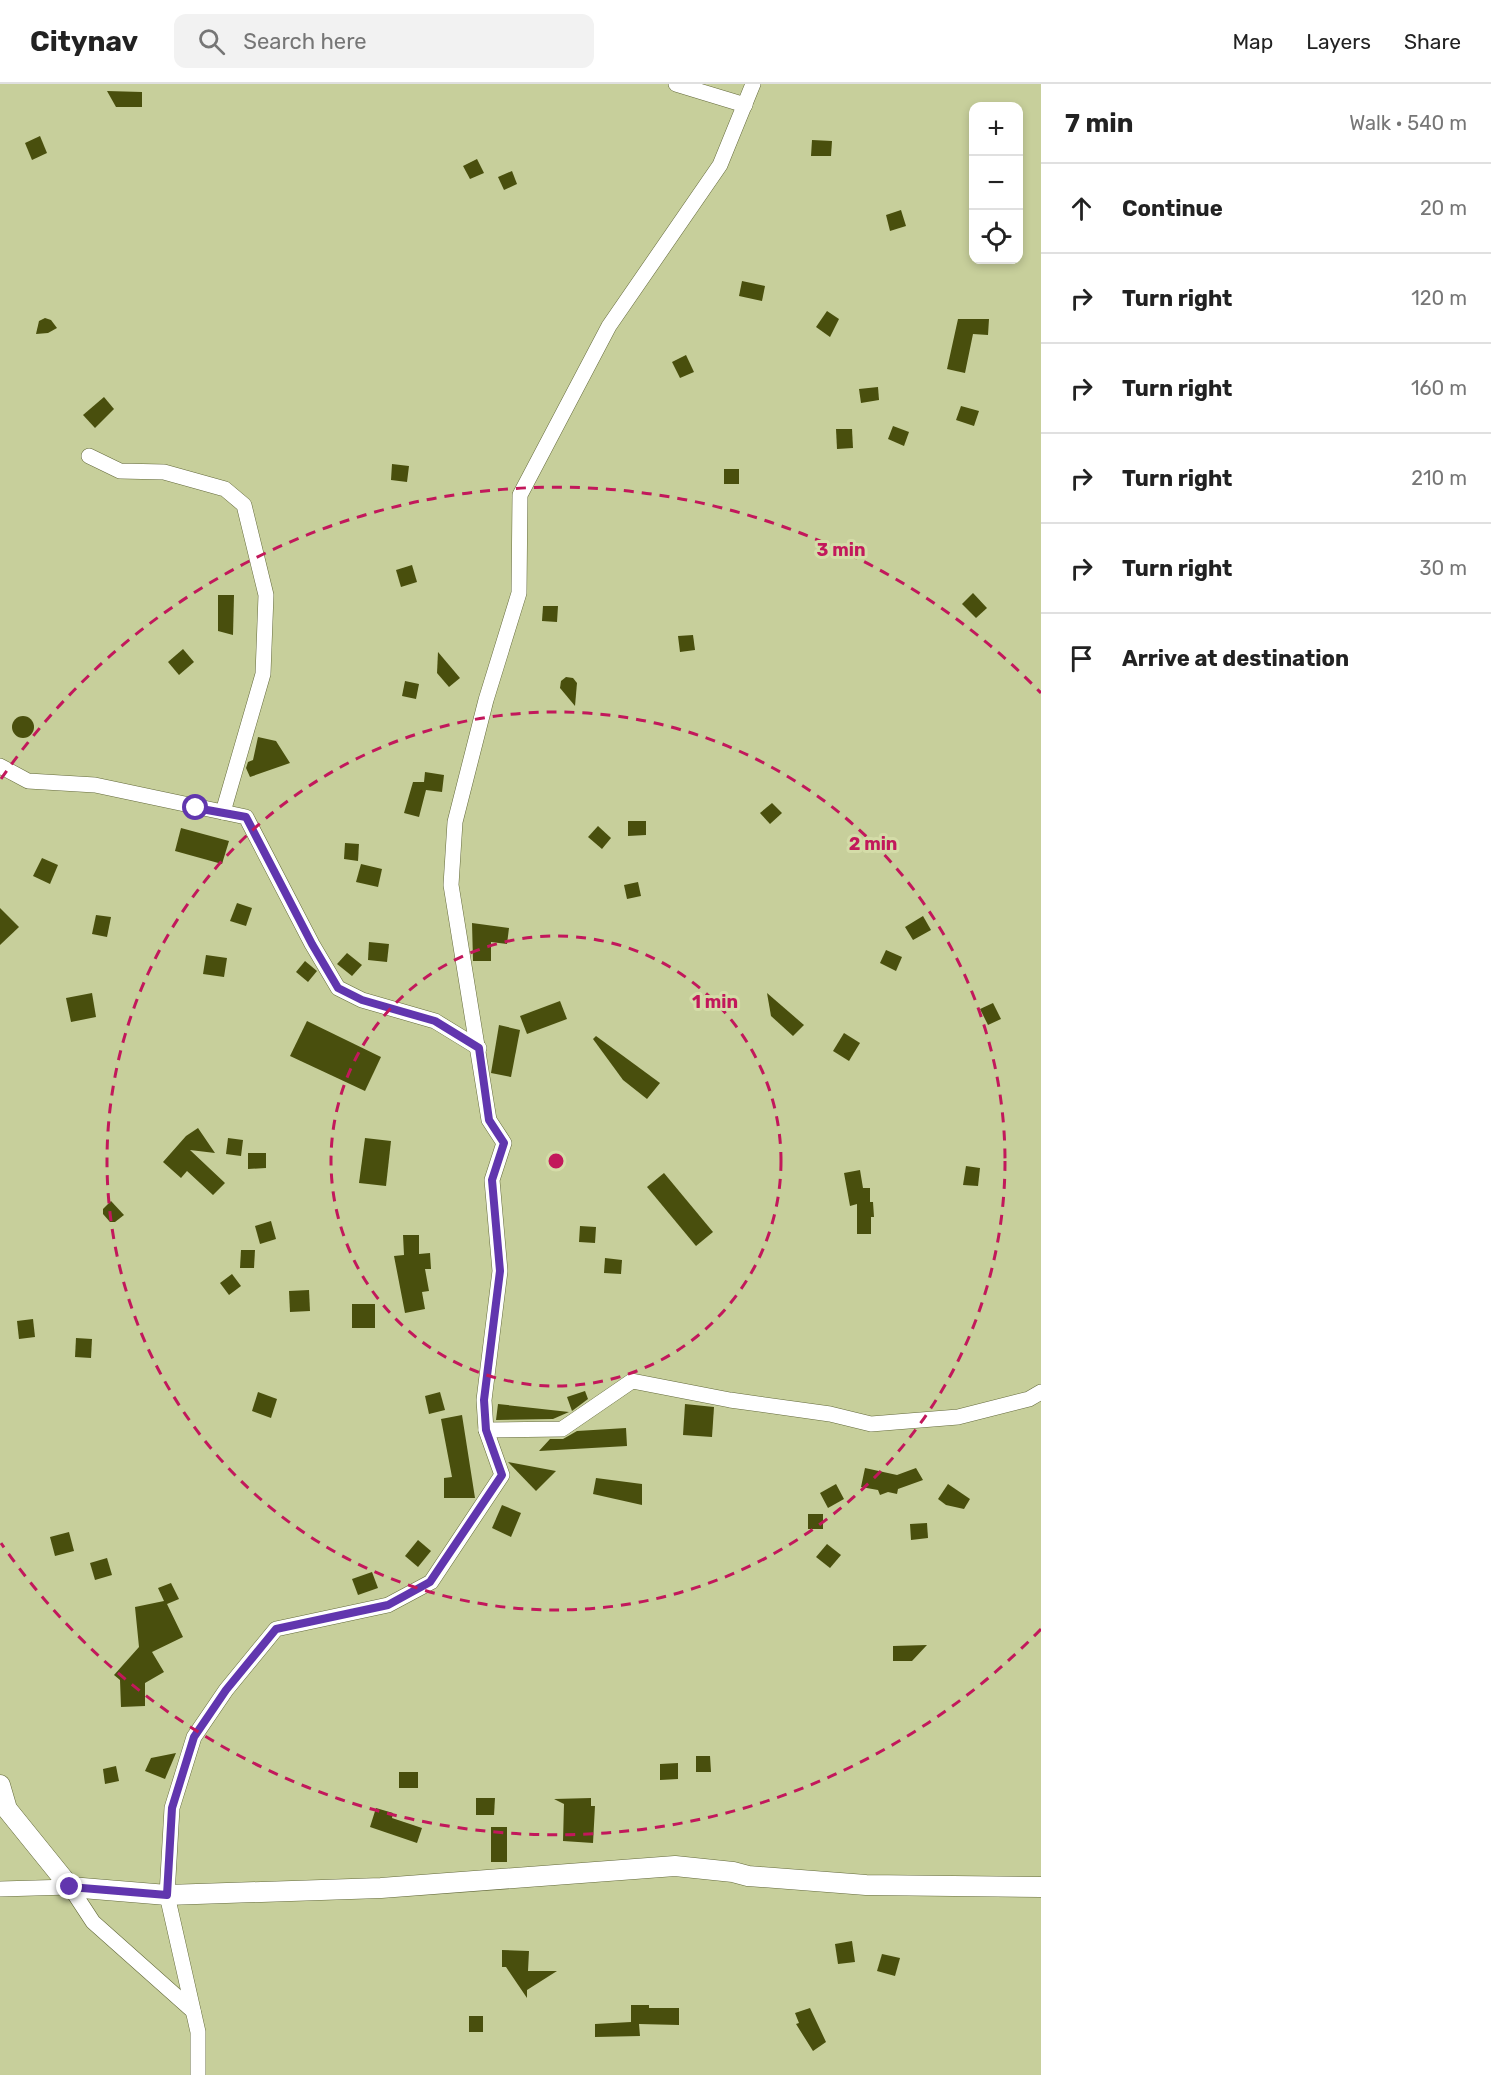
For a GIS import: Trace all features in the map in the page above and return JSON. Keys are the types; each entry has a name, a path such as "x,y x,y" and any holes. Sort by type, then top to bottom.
{"street":[{"path":"676,84 745,105"},
{"path":"198,2075 198,2032 167,1895 172,1808 194,1737 226,1690 276,1629 388,1605 430,1582 502,1475 486,1430 484,1400 500,1271 492,1180 504,1143 489,1120 451,885 455,822 486,700 519,593 520,495 609,326 720,165 753,84"},
{"path":"89,456 120,471 164,472 225,489 244,505 266,595 263,674 223,813"},
{"path":"0,766 28,781 95,784 246,817 312,944 338,988 362,1000 435,1021 479,1048"},
{"path":"486,1430 562,1429 632,1381 730,1400 830,1414 871,1424 958,1417 1037,1399"},
{"path":"0,1785 7,1809 70,1887 93,1922 194,2011"},
{"path":"0,1889 70,1887 167,1895 381,1888 675,1866 733,1872 748,1876 866,1886 1041,1887"}],"building":[{"path":"107,91 142,92 142,107 116,107"},
{"path":"40,136 47,153 32,160 25,143"},
{"path":"812,140 832,141 831,156 811,156"},
{"path":"477,159 484,173 470,179 463,166"},
{"path":"512,171 517,184 504,190 498,177"},
{"path":"901,210 906,226 890,231 886,215"},
{"path":"742,281 765,286 762,301 739,296"},
{"path":"827,311 839,319 830,337 816,327"},
{"path":"45,318 51,320 57,328 48,333 36,334 39,321"},
{"path":"958,319 989,319 988,335 973,334 965,373 947,369"},
{"path":"686,355 694,372 680,378 672,362"},
{"path":"878,387 879,400 861,403 859,389"},
{"path":"104,397 114,409 95,428 83,415"},
{"path":"961,406 979,411 974,426 956,420"},
{"path":"893,426 909,432 904,446 888,439"},
{"path":"836,429 852,429 853,448 837,449"},
{"path":"392,464 409,466 407,482 391,480"},
{"path":"724,469 739,469 739,484 724,484"},
{"path":"412,565 417,582 401,587 396,570"},
{"path":"973,593 987,608 976,618 962,604"},
{"path":"218,595 234,595 233,635 218,631"},
{"path":"543,606 558,606 557,622 542,621"},
{"path":"693,635 695,650 680,652 678,636"},
{"path":"183,649 194,662 179,675 168,662"},
{"path":"438,652 460,678 449,687 437,673"},
{"path":"566,677 573,678 577,683 575,706 560,688 561,681"},
{"path":"405,681 419,684 416,699 402,696"},
{"path":"23,716 31,719 34,727 31,735 23,738 15,735 12,727 15,719"},
{"path":"258,737 276,741 290,763 250,777 246,768 248,762 253,760"},
{"path":"425,772 444,775 442,792 426,790 419,817 404,813 413,782 424,782"},
{"path":"772,803 782,813 770,824 760,813"},
{"path":"628,821 646,821 646,835 628,836"},
{"path":"598,826 611,838 602,849 588,837"},
{"path":"181,828 229,841 222,864 175,851"},
{"path":"345,843 359,844 358,861 344,859"},
{"path":"42,858 58,865 50,884 33,876"},
{"path":"361,864 382,869 378,887 356,882"},
{"path":"638,882 641,896 627,899 624,885"},
{"path":"237,903 252,908 246,926 230,921"},
{"path":"0,908 19,927 0,945"},
{"path":"96,915 111,917 107,937 92,934"},
{"path":"923,916 931,930 913,940 905,927"},
{"path":"472,923 509,928 507,944 491,942 491,961 473,961"},
{"path":"369,942 389,944 387,962 368,960"},
{"path":"886,950 902,957 896,971 880,963"},
{"path":"347,953 362,965 352,976 337,964"},
{"path":"206,955 227,958 224,977 203,974"},
{"path":"305,961 317,971 308,982 296,972"},
{"path":"92,993 96,1017 71,1022 66,998"},
{"path":"767,993 804,1025 793,1036 771,1016"},
{"path":"560,1001 567,1019 527,1034 520,1016"},
{"path":"993,1003 1001,1019 988,1025 980,1009"},
{"path":"307,1021 381,1057 365,1091 290,1056"},
{"path":"499,1025 520,1030 511,1077 491,1073"},
{"path":"844,1033 860,1043 849,1061 833,1051"},
{"path":"596,1036 660,1083 647,1099 623,1080 593,1039"},
{"path":"198,1128 215,1153 190,1150 225,1183 213,1195 187,1171 181,1178 163,1162 186,1136"},
{"path":"228,1138 243,1140 241,1156 226,1154"},
{"path":"365,1138 391,1141 386,1186 359,1183"},
{"path":"248,1153 266,1153 266,1168 248,1169"},
{"path":"966,1166 980,1168 978,1186 963,1185"},
{"path":"860,1170 863,1188 870,1188 870,1202 873,1202 874,1217 871,1217 871,1234 857,1234 857,1204 850,1206 844,1173"},
{"path":"664,1173 713,1232 696,1246 647,1187"},
{"path":"111,1201 124,1215 115,1222 110,1222 103,1214 103,1209"},
{"path":"271,1221 276,1239 260,1244 255,1226"},
{"path":"580,1226 596,1227 595,1243 579,1242"},
{"path":"403,1235 419,1235 419,1254 430,1253 431,1269 425,1269 429,1291 422,1292 425,1309 405,1313 394,1256 404,1255"},
{"path":"241,1250 255,1250 254,1268 240,1268"},
{"path":"605,1258 622,1260 621,1274 604,1273"},
{"path":"232,1274 241,1286 229,1295 220,1283"},
{"path":"309,1290 310,1311 290,1312 289,1291"},
{"path":"352,1304 375,1304 375,1328 352,1328"},
{"path":"33,1319 35,1337 19,1339 17,1321"},
{"path":"76,1338 92,1339 91,1358 75,1357"},
{"path":"585,1391 588,1399 572,1411 567,1397"},
{"path":"258,1392 277,1399 271,1418 252,1411"},
{"path":"440,1392 445,1410 429,1414 425,1396"},
{"path":"498,1404 569,1412 553,1419 496,1420"},
{"path":"685,1404 714,1407 712,1437 683,1435"},
{"path":"462,1415 475,1498 444,1498 444,1478 452,1477 441,1419"},
{"path":"626,1428 627,1446 539,1451 550,1439 563,1439 577,1431"},
{"path":"508,1462 556,1471 536,1491"},
{"path":"865,1468 897,1475 916,1468 923,1480 898,1489 897,1494 888,1492 880,1495 878,1490 861,1487"},
{"path":"596,1478 642,1484 642,1505 593,1494"},
{"path":"836,1484 844,1499 828,1508 820,1493"},
{"path":"948,1484 970,1499 964,1509 946,1505 938,1499"},
{"path":"502,1505 521,1513 511,1537 492,1528"},
{"path":"808,1514 823,1514 823,1529 808,1529"},
{"path":"927,1523 928,1538 911,1540 910,1524"},
{"path":"69,1532 74,1551 55,1556 50,1537"},
{"path":"418,1540 431,1551 418,1567 405,1556"},
{"path":"827,1544 841,1555 830,1568 816,1557"},
{"path":"107,1558 112,1575 95,1580 90,1563"},
{"path":"372,1572 378,1588 358,1595 352,1579"},
{"path":"171,1583 179,1599 167,1604 183,1637 152,1652 164,1672 145,1683 145,1706 121,1707 120,1680 114,1675 139,1647 135,1607 164,1601 158,1588"},
{"path":"927,1645 912,1661 893,1661 893,1646"},
{"path":"176,1753 165,1779 145,1771 151,1758"},
{"path":"696,1756 710,1756 711,1772 696,1772"},
{"path":"678,1763 678,1779 660,1780 660,1764"},
{"path":"116,1766 119,1781 105,1784 103,1769"},
{"path":"399,1772 418,1772 418,1788 399,1788"},
{"path":"476,1798 495,1798 494,1815 476,1815"},
{"path":"591,1798 591,1806 595,1806 593,1843 563,1841 564,1804 554,1799"},
{"path":"376,1808 393,1813 392,1818 422,1828 417,1843 370,1827"},
{"path":"491,1827 507,1827 507,1862 491,1862"},
{"path":"852,1941 855,1962 838,1964 835,1944"},
{"path":"502,1950 529,1951 528,1971 557,1971 527,1990 527,1998 506,1967 502,1967"},
{"path":"882,1954 900,1958 895,1976 877,1971"},
{"path":"631,2005 649,2005 649,2008 679,2008 679,2025 639,2024 640,2036 595,2037 595,2024 631,2022"},
{"path":"810,2008 826,2042 813,2051 796,2024 799,2023 795,2013"},
{"path":"469,2016 483,2016 483,2032 469,2032"}],"route":[{"path":"70,1887 167,1895 172,1808 194,1737 226,1690 276,1629 388,1605 430,1582 502,1475 486,1430 484,1400 500,1271 492,1180 504,1143 489,1120 479,1048 435,1021 362,1000 338,988 312,944 246,817 196,808"}]}
